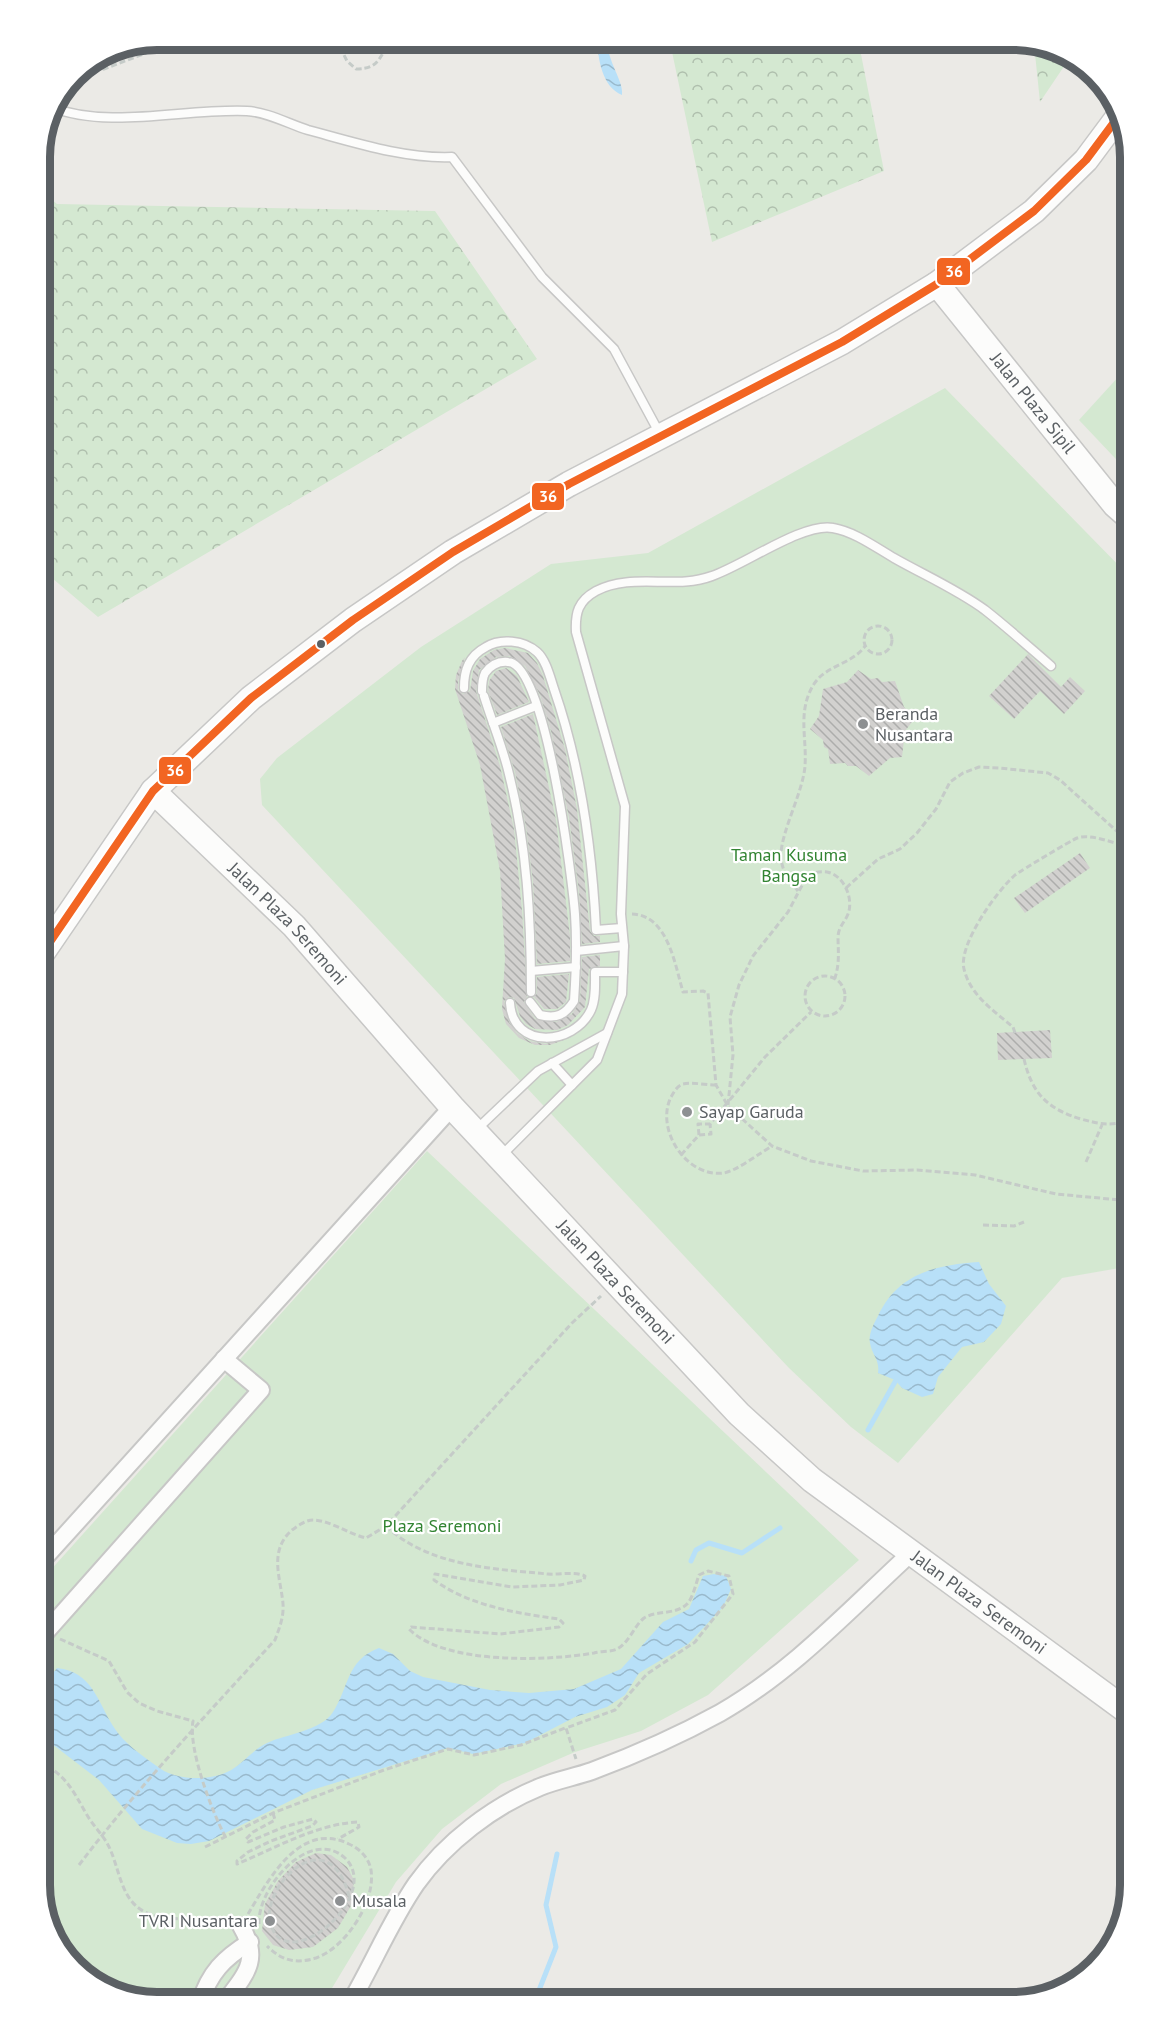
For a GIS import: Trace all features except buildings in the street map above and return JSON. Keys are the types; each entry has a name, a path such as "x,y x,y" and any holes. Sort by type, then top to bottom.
{"street":[{"path":"50,942 153,791 251,698 353,620 453,552 569,484 842,342 937,284 1034,211 1086,160 1115,121"},
{"name":"Jalan Plaza Sipil","path":"937,284 1120,509"},
{"name":"Jalan Plaza Seremoni","path":"153,791 294,926 452,1107 747,1421 812,1480 1120,1706"},
{"path":"50,1552 452,1107"},
{"path":"50,1627 261,1390 224,1359"},
{"path":"356,1992 381,1942 417,1883 457,1840 495,1810 539,1787 581,1774 654,1745 720,1713 780,1674 911,1553"},
{"path":"241,1926 258,1938"},
{"path":"203,1992 226,1957 258,1938"},
{"path":"232,1992 244,1976 258,1938"}],"lane":[{"path":"60,110 100,116 249,111 309,130 426,158 452,157 542,277 614,349 661,436"},
{"path":"500,1158 597,1060 616,1015 622,994 624,946 621,914 625,806 576,632 575,614 581,602 596,591 620,584 686,582 710,577 816,527 833,528 860,538 983,609 1051,666"},
{"path":"464,688 468,665 473,656 486,646 499,641 513,642 537,652 545,664 565,722 577,769 593,867 596,930 622,928"},
{"path":"501,661 513,662 522,670 536,706 552,762 567,836 576,951 574,1001 567,1012 553,1018 540,1015 530,997 531,923 522,846 509,774 483,693 482,678 489,667 501,661"},
{"path":"493,723 536,706"},
{"path":"576,951 624,946"},
{"path":"531,971 576,967"},
{"path":"510,1003 513,1020 522,1030 532,1036 563,1037 576,1030 592,1007 595,972 623,972"},
{"path":"475,1132 538,1071 607,1033"},
{"path":"552,1063 572,1085"}],"path":[{"path":"95,69 104,69 154,50"},
{"path":"342,50 347,61 356,69 367,69 376,64 386,50"},
{"path":"799,892 782,869 781,852 805,766 803,727 805,704 814,683 830,667 860,653 865,646 864,636 870,628 880,626 889,630 893,640 890,650 881,655 872,653 865,646"},
{"path":"846,888 878,859 900,849 917,832 936,809 950,782 963,773 979,767 1048,773 1060,780 1120,835"},
{"path":"1015,1033 1013,1027 980,999 969,984 963,967 964,952 969,937 1015,875 1076,838 1089,836 1120,843"},
{"path":"728,1106 733,1055 730,1017 739,985 753,956 788,912 808,874 827,872 837,877 846,888 849,901 848,914 840,927 840,964 835,978"},
{"path":"621,914 641,914 655,924 667,939 683,992 703,990 708,993 716,1085 728,1106 772,1146 811,1161 863,1171 917,1170 975,1175 1056,1194 1120,1202"},
{"path":"820,976 835,978 844,988 846,1002 837,1013 824,1017 811,1012 804,998 808,984 820,976"},
{"path":"699,1135 698,1124 710,1124 728,1106 765,1057 811,1012"},
{"path":"1024,1059 1028,1076 1043,1100 1060,1113 1102,1125 1120,1121"},
{"path":"716,1085 682,1084 675,1090 667,1104 665,1118 669,1134 681,1155 696,1166 713,1173 726,1173 772,1146"},
{"path":"681,1155 699,1135 711,1134 710,1124"},
{"path":"1086,1162 1102,1125"},
{"path":"983,1225 1014,1226 1024,1222"},
{"path":"79,1865 108,1826 275,1640 284,1605 278,1582 278,1558 286,1536 299,1524 313,1520 366,1538 386,1526 572,1323 615,1282"},
{"path":"205,1847 273,1813 384,1770 448,1749 474,1755 521,1745 615,1710 647,1674 694,1642 733,1594 729,1576 708,1571 699,1575 687,1603 676,1610 656,1612 642,1619 617,1649 573,1656 517,1660 486,1656 446,1647 416,1636 409,1629 411,1627 500,1634 559,1627 563,1623 559,1619 510,1612 478,1602 442,1586 434,1580 435,1575 512,1587 560,1585 584,1580 585,1576 510,1570 438,1557 398,1537 386,1526"},
{"path":"50,1634 109,1661 127,1692 139,1703 157,1711 193,1721 191,1731 196,1755 225,1836"},
{"path":"566,1728 581,1774"},
{"path":"50,1769 64,1777 109,1847 120,1882 137,1907 162,1917 224,1920 241,1926 274,1871 292,1853 312,1840 338,1839 352,1845 368,1858 372,1872 366,1903 355,1926 340,1944 327,1954 294,1962 280,1958 258,1938 261,1903 290,1864 311,1850 320,1847 336,1850 348,1862 355,1874 355,1885 340,1915 313,1937 296,1942 283,1940 272,1929 269,1907 282,1883 299,1864 309,1860 323,1861 335,1866 344,1877 349,1896"},
{"path":"273,1813 275,1820 253,1832 246,1839 248,1842 313,1818 316,1822 312,1826 248,1852 237,1861 237,1864 291,1840 343,1823 358,1822 358,1827 338,1839"}],"green space":[{"path":"672,50 860,50 884,171 712,242"},
{"path":"1035,52 1048,55 1066,64 1040,102"},
{"path":"50,198 57,204 435,211 537,359 98,617 50,576"},
{"path":"1120,375 1120,463 1079,420"},
{"name":"Taman Kusuma Bangsa","path":"945,388 1120,567 1120,1268 1062,1278 898,1463 851,1427 789,1368 262,805 260,779 277,758 421,647 551,564 648,553"},
{"name":"Plaza Seremoni","path":"427,1151 859,1560 708,1695 641,1731 575,1752 501,1784 442,1829 396,1882 330,1992 150,1992 136,1990 122,1987 97,1974 76,1956 68,1945 55,1920 50,1899 50,1571"}],"water":[{"path":"598,50 609,50 622,95 610,86 602,72"},
{"path":"979,1262 989,1284 1006,1306 1001,1324 984,1342 962,1347 938,1377 933,1394 922,1397 902,1388 895,1380 878,1373 878,1365 870,1343 871,1333 886,1301 896,1290 907,1281 933,1269"},
{"path":"714,1574 726,1576 731,1589 723,1607 688,1644 639,1673 625,1695 607,1707 575,1717 525,1743 473,1754 448,1748 312,1790 209,1841 191,1844 177,1843 142,1829 99,1780 50,1742 50,1677 57,1668 78,1675 86,1681 113,1726 135,1750 168,1773 193,1778 219,1775 232,1769 267,1743 320,1724 333,1712 354,1667 368,1653 379,1648 393,1654 410,1671 423,1677 490,1690 529,1693 574,1689 621,1669 663,1622 689,1609 703,1576"}],"waterway":[{"path":"868,1430 896,1380"},
{"path":"691,1561 696,1550 709,1543 742,1553 780,1528"},
{"path":"538,1992 556,1947 546,1905 557,1854"}],"transit line":[{"name":"36","path":"50,942 153,791 251,698 353,620 453,552 569,484 842,342 937,284 1034,211 1086,160 1115,121"}],"place":[{"name":"Beranda Nusantara","path":"863,724"},
{"name":"Sayap Garuda","path":"687,1112"},
{"name":"Musala","path":"340,1901"},
{"name":"TVRI Nusantara","path":"270,1921"}]}
